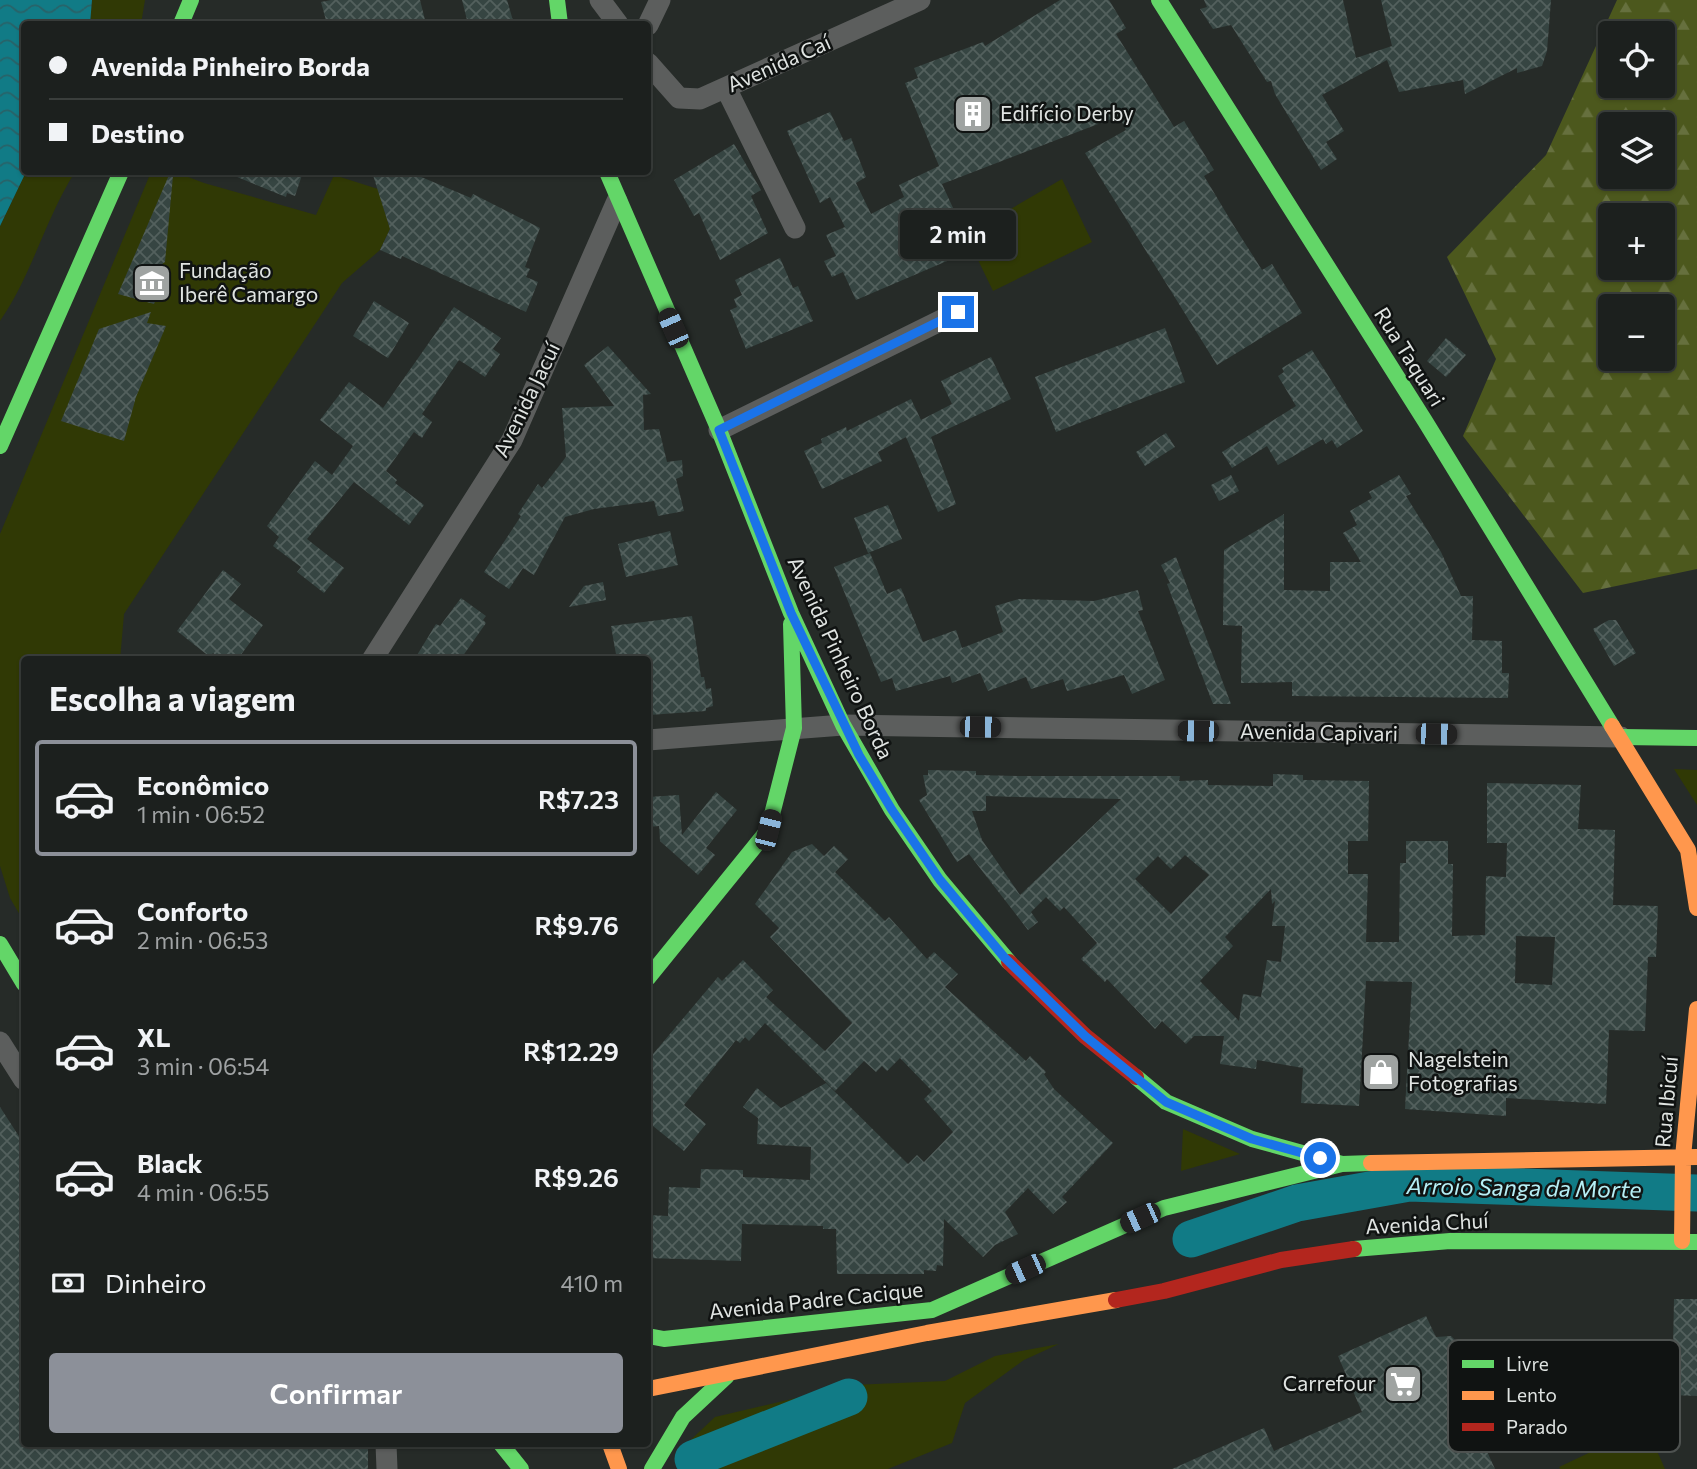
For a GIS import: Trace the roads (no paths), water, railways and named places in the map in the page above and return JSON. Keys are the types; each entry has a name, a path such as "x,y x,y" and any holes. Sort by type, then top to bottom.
{"main road":[{"path":"182,21 191,0"},
{"path":"557,0 560,21"},
{"name":"Rua Taquari","path":"1160,0 1620,737"},
{"path":"0,446 120,175"},
{"name":"Avenida Pinheiro Borda","path":"608,175 617,201 719,430 791,613 843,724 892,810 940,880 1004,957 1085,1036 1166,1102 1252,1139 1342,1164"},
{"path":"651,974 768,830 794,728 791,613"},
{"path":"1620,737 1688,850 1697,908"},
{"name":"Avenida Capivari","path":"1620,737 1697,738"},
{"path":"0,944 21,979"},
{"name":"Rua Ibicuí","path":"1689,1242 1682,1207 1683,1179 1690,1157 1697,1009"},
{"path":"1342,1164 1690,1157"},
{"name":"Avenida Padre Cacique","path":"651,1337 664,1339 932,1310 1164,1208 1342,1164"},
{"name":"Avenida Chuí","path":"1164,1291 1281,1261 1365,1247 1450,1241 1689,1242"},
{"name":"Avenida Padre Cacique","path":"651,1388 1164,1291"},
{"path":"652,1469 665,1439 689,1408 730,1373"},
{"path":"503,1447 521,1469"},
{"path":"611,1447 619,1469"}],"street":[{"path":"600,0 616,21"},
{"path":"650,21 660,0"},
{"name":"Avenida Caí","path":"651,66 679,97 700,99 920,0"},
{"path":"726,88 795,228"},
{"name":"Avenida Jacuí","path":"375,656 512,440 617,201"},
{"path":"719,430 958,312"},
{"name":"Avenida Capivari","path":"651,740 843,724 1620,737"},
{"path":"0,1042 21,1075"},
{"path":"386,1447 387,1469"}],"water":[{"path":"0,0 92,0 90,21 21,21 21,175 25,175 0,226"}],"waterway":[{"name":"Arroio Sanga da Morte","path":"1191,1239 1297,1203 1409,1183 1697,1193"},
{"name":"Arroio Sanga da Morte","path":"693,1459 849,1397"}],"place":[{"name":"Edifício Derby","path":"973,114"},
{"name":"Fundação Iberê Camargo","path":"152,283"},
{"name":"Nagelstein Fotografias","path":"1381,1072"},
{"name":"Carrefour","path":"1403,1384"}]}
